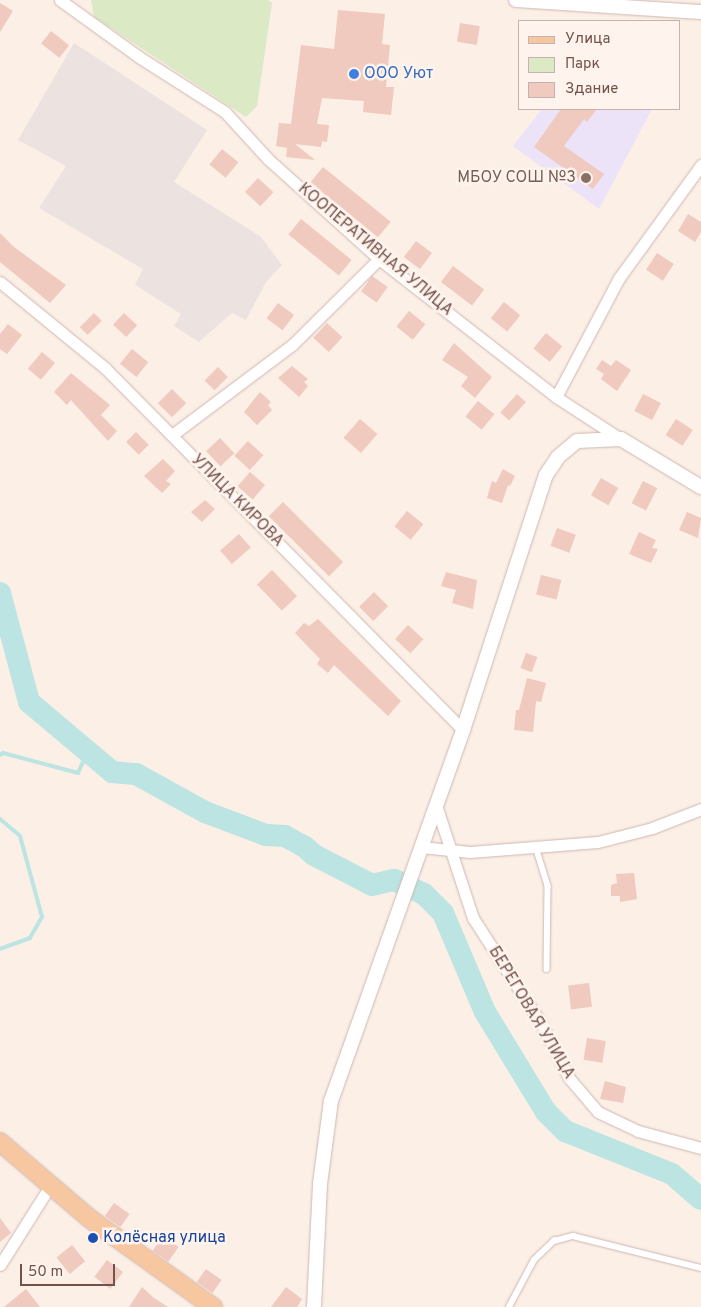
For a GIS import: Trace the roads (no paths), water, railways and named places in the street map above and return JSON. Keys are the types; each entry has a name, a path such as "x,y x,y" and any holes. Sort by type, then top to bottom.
{"main road":[{"path":"0,1142 50,1186 214,1307"}],"street":[{"name":"КООПЕРАТИВНАЯ УЛИЦА","path":"60,0 139,58 225,112 268,159 380,259 556,397 620,439 701,487"},
{"path":"516,0 701,12"},
{"path":"556,397 619,278 701,165"},
{"path":"172,435 293,344 380,259"},
{"name":"УЛИЦА КИРОВА","path":"0,282 106,368 463,730"},
{"path":"314,1307 320,1184 331,1101 463,730 546,475 558,457 577,441 620,439"},
{"name":"БЕРЕГОВАЯ УЛИЦА","path":"436,806 473,918 542,1025 569,1078 598,1112 638,1131 700,1144"},
{"path":"420,851 598,842 652,828 701,809"},
{"path":"0,1265 50,1186"}],"lane":[{"path":"536,846 548,886 547,969"},
{"path":"509,1307 534,1260 554,1241 573,1236 701,1268"}],"waterway":[{"path":"0,593 29,702 112,772 136,774 205,812 266,835 285,836 305,847 314,855 372,885 394,880 424,894 443,913 485,1012 546,1112 565,1131 672,1174 701,1199"},
{"path":"0,755 3,753 78,773 88,751"},
{"path":"0,819 20,836 42,917 30,938 0,949"}],"place":[{"name":"ООО Уют","path":"354,74"},
{"name":"МБОУ СОШ №3","path":"586,178"},
{"name":"Колёсная улица","path":"93,1238"}]}
